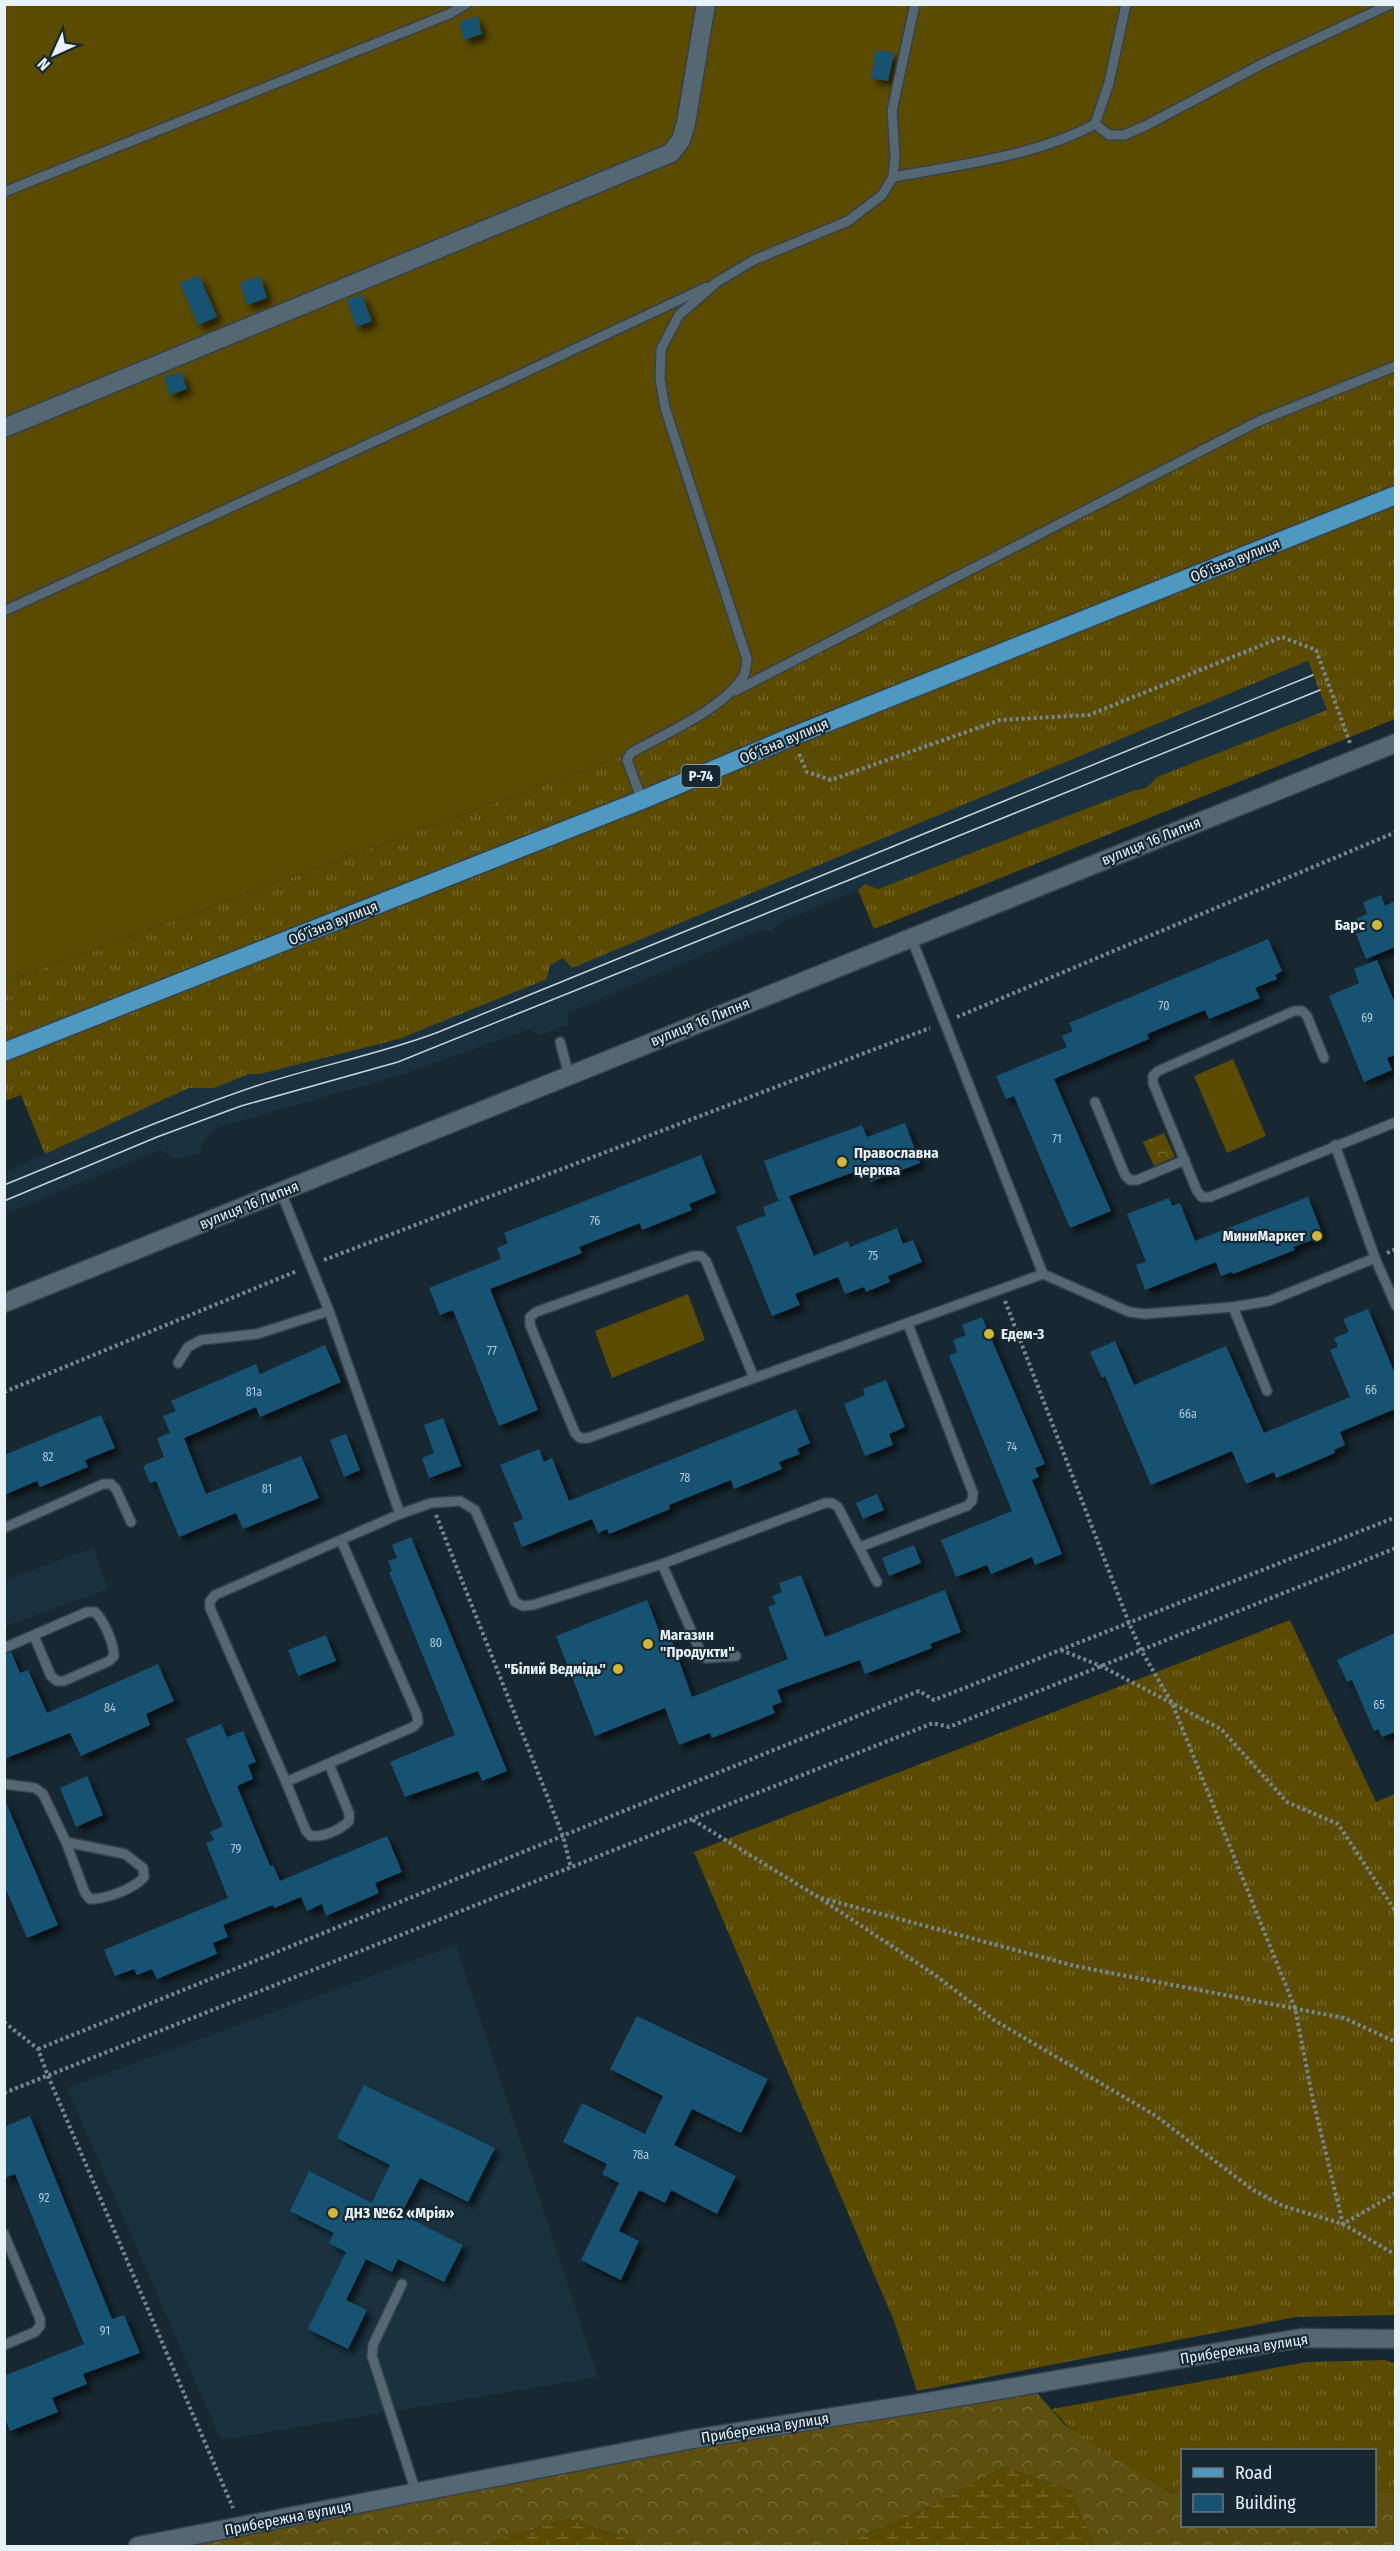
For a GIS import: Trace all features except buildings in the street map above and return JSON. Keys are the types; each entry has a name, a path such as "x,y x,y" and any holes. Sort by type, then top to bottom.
{"main road":[{"name":"Обʼїзна вулиця","path":"4,1052 642,800 791,737 1395,495"}],"street":[{"path":"4,428 671,153 681,140 686,123 706,4"},
{"name":"вулиця 16 Липня","path":"4,1303 1395,743"},
{"name":"Прибережна вулиця","path":"142,2546 693,2439 933,2402 1301,2338 1395,2339"}],"lane":[{"path":"4,192 449,14 466,4"},
{"path":"4,611 513,378 717,282 754,260 848,221 882,195 893,177 895,156 892,111 915,4"},
{"path":"893,177 1003,155 1075,135 1095,124 1109,83 1126,4"},
{"path":"1095,124 1109,135 1124,135 1266,62 1391,4"},
{"path":"717,282 679,315 661,349 660,380 665,408 747,659 744,675 728,695"},
{"path":"642,800 627,760 631,753 712,707 762,675 1259,421 1395,366"},
{"path":"911,937 1043,1274"},
{"path":"1324,1058 1307,1016 1302,1011 1294,1011 1158,1071 1153,1076 1153,1083 1197,1191 1202,1197 1210,1197 1395,1122"},
{"path":"560,1042 569,1075"},
{"path":"1095,1102 1125,1174 1130,1180 1137,1180 1185,1161"},
{"path":"1335,1145 1375,1258 1395,1306"},
{"path":"281,1192 329,1311 400,1514"},
{"path":"754,1378 706,1261 701,1256 693,1256 536,1312 530,1317 530,1325 575,1433 580,1438 588,1438 1043,1274 1129,1311 1145,1314 1233,1307 1278,1298 1375,1258"},
{"path":"1233,1307 1267,1391"},
{"path":"178,1362 188,1347 201,1340 221,1340 257,1334 329,1311"},
{"path":"860,1548 967,1506 972,1501 973,1493 908,1324"},
{"path":"4,1527 103,1484 111,1484 116,1489 130,1522"},
{"path":"329,1764 349,1813 349,1821 344,1826 318,1836 311,1836 306,1831 210,1608 210,1600 215,1595 400,1514 431,1503 460,1501 475,1510 514,1602 523,1606 533,1605 662,1564 825,1503 832,1503 838,1507 877,1582"},
{"path":"286,1782 413,1727 418,1722 417,1715 341,1540"},
{"path":"662,1564 701,1653 706,1658 736,1656"},
{"path":"4,1648 87,1612 95,1612 100,1617 114,1648 114,1656 109,1661 64,1681 57,1681 51,1676 33,1636"},
{"path":"4,1784 39,1790 66,1842 85,1893 90,1899 98,1899 139,1883 144,1877 143,1868 125,1854 66,1842"},
{"path":"4,2234 40,2319 40,2326 35,2332 4,2345"},
{"path":"402,2284 373,2345 372,2356 416,2492"}],"path":[{"path":"791,737 807,772 831,780 1000,720 1089,715 1282,638 1316,650 1355,759"},
{"path":"4,1392 310,1266 945,1022 1395,832"},
{"path":"1001,1289 1129,1623 1141,1650 1172,1703 1295,2008 1313,2100 1342,2224"},
{"path":"431,1503 563,1836 570,1868"},
{"path":"38,2049 919,1691 934,1700 1395,1517"},
{"path":"4,2093 933,1723 950,1726 1395,1548"},
{"path":"1061,1650 1101,1666 1221,1729 1287,1802 1338,1824 1395,1912"},
{"path":"692,1819 818,1897 935,1976 994,2020 1156,2116 1253,2190 1283,2206 1342,2224 1395,2255"},
{"path":"818,1897 1075,1966 1344,2018 1395,2042"},
{"path":"4,2022 38,2049 242,2528"},
{"path":"1342,2224 1395,2193"}],"shaded area":[{"path":"1309,661 1327,710 1158,777 1146,788 1132,791 878,889 865,885 780,922 772,931 760,930 568,1013 568,1025 540,1035 529,1029 401,1075 216,1128 205,1139 199,1153 176,1159 160,1150 5,1214 5,1172 189,1088 214,1088 249,1074 260,1074 399,1039 564,958 572,967"},
{"path":"93,1548 108,1589 5,1626 5,1580"},
{"name":"ДНЗ №62 «Мрія»","path":"456,1945 598,2377 221,2440 67,2088"}],"green space":[{"path":"5,5 1395,5 1395,366 1259,421 762,675 631,753 5,982"},
{"path":"1395,366 1395,719 874,929 858,890 865,884 878,889 1132,791 1146,788 1157,777 1327,710 1308,661 572,968 563,958 550,965 547,979 399,1039 260,1074 249,1074 214,1088 189,1088 45,1154 21,1095 5,1101 5,982 631,753 728,695 1259,421"},
{"path":"1233,1059 1266,1136 1227,1153 1194,1076"},
{"path":"1164,1133 1175,1157 1154,1166 1143,1142"},
{"path":"688,1294 705,1340 612,1378 595,1331"},
{"path":"1290,1620 1376,1802 1395,1794 1395,2315 1296,2317 917,2391 894,2321 694,1852"},
{"path":"1385,2360 1395,2364 1395,2493 1376,2493 1376,2449 1181,2449 1181,2493 1173,2493 1092,2445 1052,2409 1307,2362"},
{"path":"1030,2385 1064,2424 1118,2461 1172,2493 1181,2493 1181,2527 1376,2527 1376,2493 1396,2493 1395,2546 1094,2546 1071,2491 1004,2467 929,2507 839,2546 642,2546 634,2541 567,2519 479,2546 138,2546"},
{"path":"1004,2467 1071,2491 1094,2546 839,2546 929,2507"},
{"path":"567,2519 634,2541 642,2546 479,2546"}],"tram line":[{"path":"4,1185 224,1097 436,1033 1313,675"},
{"path":"4,1201 157,1137 241,1106 398,1062 1320,690"}],"place":[{"name":"Барс","path":"1377,925"},
{"name":"Православна церква","path":"842,1162"},
{"name":"МиниМаркет","path":"1317,1236"},
{"name":"Едем-3","path":"989,1334"},
{"name":"Магазин \"Продукти\"","path":"648,1644"},
{"name":"\"Білий Ведмідь\"","path":"618,1669"},
{"name":"ДНЗ №62 «Мрія»","path":"333,2213"}]}
